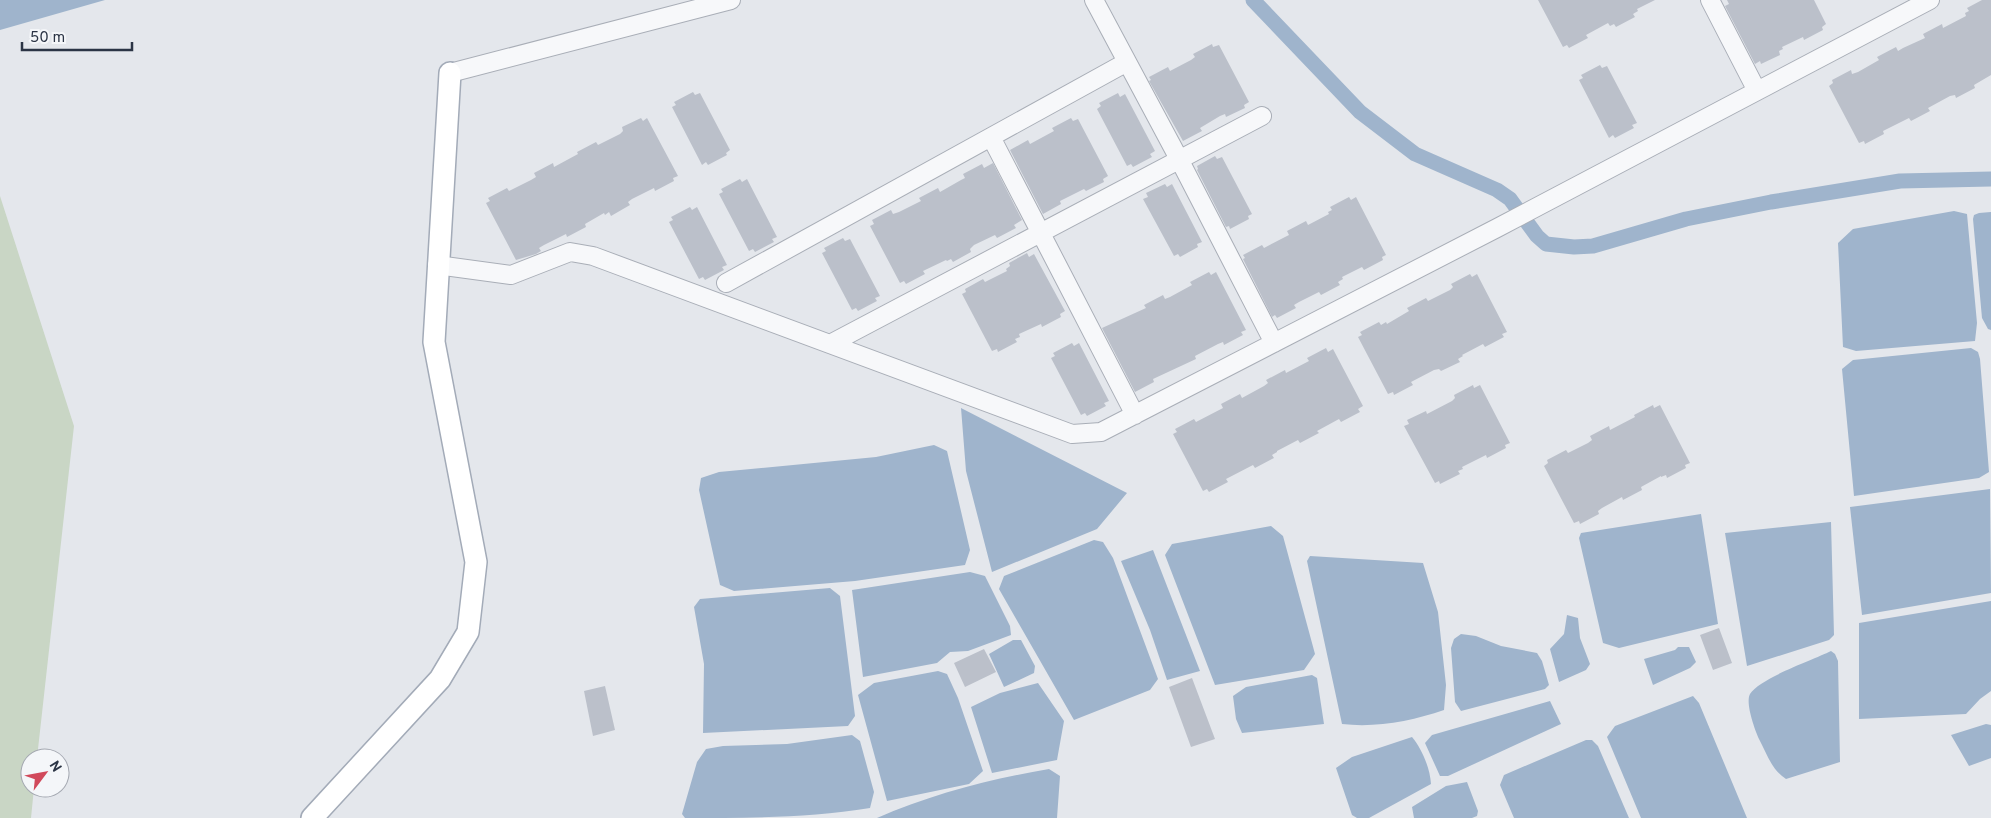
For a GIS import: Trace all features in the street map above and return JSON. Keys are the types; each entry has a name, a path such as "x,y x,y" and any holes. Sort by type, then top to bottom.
{"main road":[{"path":"312,818 440,680 468,632 476,562 434,342 450,73"}],"street":[{"path":"450,73 731,0"},
{"path":"1094,0 1274,343"},
{"path":"1710,0 1757,91"},
{"path":"438,265 511,276 570,252 593,256 1072,434 1101,432 1497,228 1930,0"},
{"path":"726,283 1127,62"},
{"path":"830,344 1262,116"},
{"path":"991,137 1135,415"}],"green space":[{"path":"0,196 74,426 38,748 20,748 20,798 33,798 31,818 0,818"}],"water":[{"path":"0,0 105,0 0,30"},
{"path":"1954,211 1967,214 1977,323 1975,341 1856,351 1843,347 1838,243 1853,229"},
{"path":"1991,212 1991,330 1988,329 1982,318 1973,219 1974,215 1979,213"},
{"path":"1971,348 1978,352 1980,359 1989,472 1979,478 1854,496 1842,369 1853,360"},
{"path":"961,408 1127,493 1097,529 992,572 966,471"},
{"path":"934,445 947,451 970,550 965,565 855,581 734,591 720,585 699,490 701,478 719,472 876,457"},
{"path":"1990,489 1991,593 1862,615 1850,507"},
{"path":"1701,514 1718,624 1619,648 1603,643 1579,538 1581,533"},
{"path":"1831,522 1834,635 1829,640 1747,666 1725,533"},
{"path":"1271,526 1283,536 1315,654 1304,670 1215,685 1165,555 1172,544"},
{"path":"1094,540 1103,542 1113,558 1158,679 1150,690 1074,720 999,589 1004,576"},
{"path":"1153,550 1200,671 1167,680 1150,630 1121,561"},
{"path":"1310,556 1423,563 1438,612 1446,685 1444,710 1394,723 1342,724 1307,561"},
{"path":"970,572 985,576 1010,626 1011,635 968,651 950,652 937,663 863,677 852,590"},
{"path":"830,588 840,596 855,716 848,726 703,733 704,664 694,607 700,599"},
{"path":"1991,601 1991,691 1980,699 1966,714 1859,719 1859,623"},
{"path":"1567,615 1578,618 1580,638 1590,664 1586,670 1559,682 1550,649 1564,634"},
{"path":"1461,634 1476,636 1501,646 1537,653 1542,661 1549,685 1545,689 1461,711 1455,702 1451,648 1454,639"},
{"path":"1013,640 1021,640 1035,666 1034,673 1004,687 989,654"},
{"path":"1678,647 1689,647 1696,662 1690,668 1653,685 1644,659 1675,650"},
{"path":"1831,651 1835,654 1838,661 1840,762 1786,779 1773,766 1759,739 1750,710 1750,694 1764,682 1775,676"},
{"path":"938,671 947,674 958,698 983,771 969,784 887,801 858,695 874,683"},
{"path":"1312,675 1317,678 1324,724 1242,733 1236,719 1233,696 1246,687"},
{"path":"1038,683 1064,721 1057,760 992,773 971,707 1000,693"},
{"path":"1693,696 1699,703 1747,818 1641,818 1607,737 1615,726"},
{"path":"1550,701 1561,724 1448,776 1440,776 1425,743 1432,735"},
{"path":"1986,724 1991,725 1991,758 1969,766 1951,735"},
{"path":"852,735 860,741 874,792 870,808 778,817 685,818 682,814 697,762 706,749 723,746 787,744"},
{"path":"1412,737 1425,759 1431,784 1369,818 1357,818 1352,815 1336,768 1352,757"},
{"path":"1586,740 1592,740 1598,746 1629,818 1514,818 1500,785 1504,775"},
{"path":"1049,769 1060,776 1057,818 877,818 962,788"},
{"path":"1467,782 1478,811 1477,816 1472,818 1414,818 1412,807 1446,786"}],"building":[{"path":"1538,0 1655,0 1637,9 1638,11 1633,14 1635,17 1616,27 1614,24 1610,26 1608,23 1586,35 1588,38 1569,48 1567,45 1563,47"},
{"path":"1727,0 1814,0 1826,24 1822,27 1823,30 1804,40 1803,37 1782,47 1783,49 1779,51 1780,55 1761,64 1760,61 1755,64 1725,6 1729,4"},
{"path":"1982,0 1991,0 1991,75 1974,85 1975,88 1956,98 1955,95 1950,96 1928,108 1930,111 1911,121 1909,118 1883,131 1884,134 1865,144 1864,141 1859,143 1829,86 1833,83 1832,80 1851,70 1852,74 1858,72 1879,60 1877,57 1896,47 1898,51 1925,38 1923,34 1942,24 1943,28 1966,16 1965,13 1969,11 1967,8"},
{"path":"1212,44 1213,47 1219,45 1249,102 1244,105 1245,108 1226,117 1225,114 1220,116 1200,128 1202,131 1183,141 1149,81 1151,80 1149,77 1168,67 1170,71 1191,60 1195,57 1193,54"},
{"path":"1600,65 1602,68 1607,66 1637,123 1632,125 1634,128 1615,138 1613,135 1609,138 1579,80 1583,78 1581,75"},
{"path":"693,92 695,95 700,93 730,150 726,153 727,155 708,165 706,162 702,165 672,107 676,105 674,102"},
{"path":"1118,93 1120,97 1125,94 1155,151 1150,154 1152,157 1133,167 1131,164 1127,166 1097,109 1101,106 1099,103"},
{"path":"641,118 643,121 647,118 678,176 673,178 674,181 655,191 654,188 632,199 628,202 630,205 611,216 609,212 605,215 604,213 585,224 586,227 567,237 566,234 539,248 541,251 536,254 516,260 486,203 490,201 488,198 507,188 509,191 531,180 536,177 534,173 553,163 554,167 596,142 598,145 620,134 623,131 622,127"},
{"path":"1071,118 1073,121 1078,119 1108,176 1103,179 1104,182 1086,191 1084,189 1060,201 1061,204 1043,214 1010,150 1028,140 1030,144 1054,131 1052,128"},
{"path":"1215,156 1217,159 1222,157 1252,214 1248,216 1249,219 1230,229 1229,226 1226,227 1197,170 1197,166"},
{"path":"993,163 1022,220 1014,225 1016,228 997,238 995,235 974,245 970,249 971,252 953,262 951,259 946,260 923,271 925,274 906,284 904,281 900,283 870,226 874,224 872,220 891,210 893,214 899,212 921,201 919,198 938,188 940,192 965,178 963,174 982,164 984,168"},
{"path":"740,179 742,182 747,179 777,237 772,239 774,242 755,252 753,249 749,251 719,194 723,192 721,189"},
{"path":"1165,184 1167,187 1172,184 1202,242 1197,244 1198,247 1180,257 1178,254 1174,256 1143,199 1148,197 1146,193"},
{"path":"1349,197 1351,200 1356,197 1386,255 1382,257 1383,260 1364,270 1362,267 1342,277 1343,279 1338,282 1340,285 1321,295 1319,292 1299,302 1294,305 1296,308 1277,318 1275,315 1272,317 1243,259 1245,258 1243,255 1262,245 1264,248 1289,235 1287,231 1306,221 1308,225 1329,214 1328,212 1332,210 1330,207"},
{"path":"690,207 692,210 697,207 727,265 722,267 724,270 705,280 703,277 699,279 669,222 673,220 671,217"},
{"path":"843,238 845,241 850,239 880,296 875,298 877,301 858,311 856,308 852,310 822,253 826,251 824,248"},
{"path":"1027,253 1029,257 1034,254 1065,311 1060,314 1061,317 1042,327 1041,324 1019,334 1020,337 1015,339 1017,342 998,352 997,349 992,351 962,294 966,292 965,289 983,279 985,282 1007,271 1006,269 1010,266 1009,263"},
{"path":"1209,272 1211,275 1216,272 1246,330 1241,332 1243,335 1224,345 1223,342 1218,344 1195,356 1196,359 1153,379 1154,382 1135,392 1102,328 1146,308 1144,305 1163,295 1165,299 1170,297 1192,285 1190,282"},
{"path":"1470,274 1472,277 1477,274 1507,332 1502,334 1504,337 1485,347 1483,344 1462,355 1458,359 1460,362 1441,371 1439,369 1434,370 1411,382 1413,385 1394,395 1393,392 1388,394 1358,337 1362,335 1360,332 1379,322 1381,325 1386,322 1387,324 1409,311 1407,308 1426,298 1428,301 1450,290 1453,287 1451,284"},
{"path":"1072,343 1074,346 1079,343 1109,401 1104,403 1106,406 1087,416 1085,413 1081,415 1051,358 1055,356 1053,353"},
{"path":"1326,348 1328,352 1333,349 1363,406 1358,409 1360,412 1341,422 1339,419 1300,443 1298,440 1277,451 1272,455 1274,458 1255,468 1253,465 1226,479 1228,482 1209,492 1207,489 1203,491 1173,434 1177,432 1175,429 1194,419 1196,422 1223,408 1221,404 1240,394 1242,398 1268,383 1266,380 1285,370 1286,373 1309,361 1307,358"},
{"path":"1473,385 1474,388 1480,385 1510,443 1505,445 1506,448 1487,458 1486,455 1462,467 1463,469 1458,471 1460,474 1440,484 1439,481 1435,483 1404,426 1409,424 1407,420 1426,411 1427,414 1452,401 1455,398 1454,395"},
{"path":"1653,405 1654,408 1660,405 1690,463 1685,465 1686,468 1667,478 1666,475 1661,476 1641,487 1642,490 1623,500 1622,497 1602,508 1598,511 1599,514 1580,524 1579,521 1574,523 1544,466 1548,463 1547,460 1566,450 1568,453 1588,443 1592,440 1590,436 1609,426 1610,430"},
{"path":"1719,628 1732,663 1713,670 1700,635"},
{"path":"984,649 996,672 965,687 954,663"},
{"path":"1192,678 1215,739 1191,747 1169,687"},
{"path":"605,686 615,730 593,736 584,691"}],"waterway":[{"path":"1253,0 1360,112 1415,154 1497,190 1510,199 1537,236 1546,244 1574,247 1593,246 1686,219 1771,202 1900,181 1991,179"}]}
